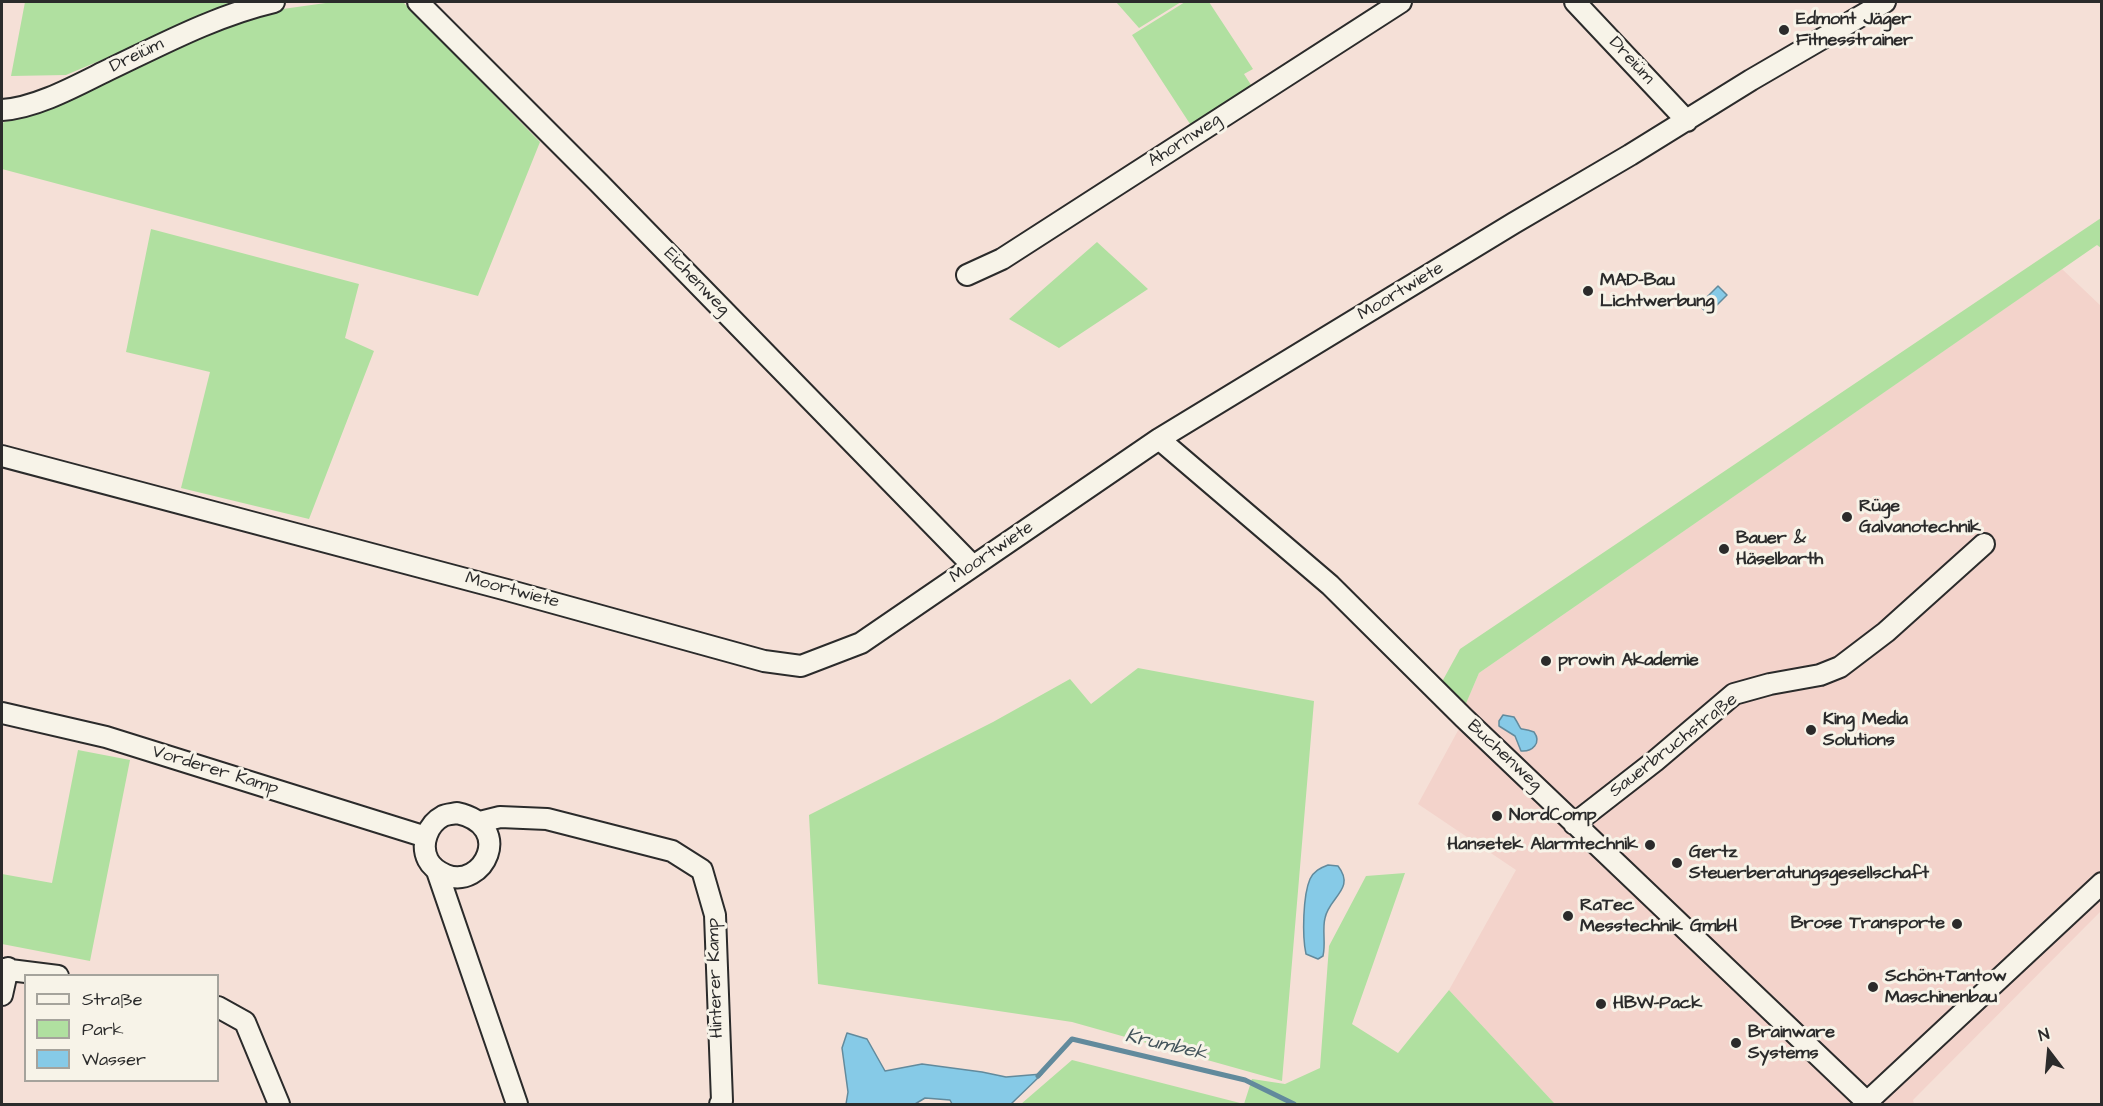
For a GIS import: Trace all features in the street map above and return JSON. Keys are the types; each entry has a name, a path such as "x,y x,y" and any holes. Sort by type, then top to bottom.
{"street":[{"name":"Dreiüm","path":"2,110 15,109 70,88 192,30 248,8 274,2"},
{"name":"Eichenweg","path":"418,2 599,183 972,565"},
{"name":"Ahornweg","path":"967,275 1002,259 1401,2"},
{"name":"Dreiüm","path":"1575,2 1687,121"},
{"name":"Moortwiete","path":"2,456 496,587 764,661 801,666 861,643 1159,439 1504,229 1687,121 1751,80 1885,2"},
{"name":"Buchenweg","path":"1159,439 1330,585 1574,824 1868,1103"},
{"name":"Sauerbruchstraße","path":"1574,824 1734,694 1770,684 1820,675 1840,668 1886,632 1984,544"},
{"name":"Vorderer Kamp","path":"2,713 106,737 426,837"},
{"name":"Hinterer Kamp","path":"426,837 431,827 444,816 457,813 470,816 480,822 500,817 546,819 672,851 702,870 715,915 722,1101 720,1104"},
{"path":"437,871 452,877 467,876 482,866 490,847 488,832 480,822"},
{"path":"426,837 425,847 428,860 437,871 517,1104"},
{"path":"1868,1103 2102,883"},
{"path":"2,995 5,969 49,974"},
{"path":"219,1008 244,1022 279,1104"}],"shaded area":[{"path":"2062,269 2101,306 2101,911 1913,1100 1914,1104 1555,1104 1449,990 1516,870 1418,804 1461,725 1462,713 1479,673"}],"green space":[{"path":"25,2 239,2 66,75 11,76"},
{"path":"333,2 403,2 540,142 478,296 2,169 2,123 78,94 261,12"},
{"path":"1116,2 1181,2 1139,28"},
{"path":"1185,2 1209,2 1253,69 1244,74 1253,88 1192,127 1132,35"},
{"path":"2101,218 2101,248 2097,245 1479,673 1462,713 1438,689 1460,649"},
{"path":"151,229 359,284 345,338 374,351 309,519 181,488 210,372 126,352"},
{"path":"1097,242 1148,289 1059,348 1009,319"},
{"path":"1138,668 1314,701 1282,1081 1072,1022 818,984 809,815 993,722 1070,679 1091,704"},
{"path":"78,750 130,760 90,961 2,944 2,874 52,883"},
{"path":"1405,873 1352,1024 1398,1053 1449,990 1555,1104 1244,1104 1252,1079 1285,1084 1320,1068 1329,946 1366,876"},
{"path":"1072,1060 1244,1104 1021,1104"}],"water":[{"path":"1718,286 1727,295 1708,314 1699,305"},
{"path":"1503,715 1514,717 1521,729 1534,732 1537,740 1535,746 1521,751 1515,736 1499,726"},
{"path":"1328,865 1338,866 1344,881 1340,893 1327,911 1324,923 1323,956 1318,959 1306,954 1305,905 1312,876"},
{"path":"847,1033 867,1039 885,1071 922,1064 1006,1077 1042,1074 1011,1104 952,1104 950,1100 925,1098 915,1104 846,1104 848,1092 842,1048"}],"waterway":[{"name":"Krumbek","path":"1038,1076 1072,1039 1245,1080 1294,1104"}],"place":[{"name":"Edmont Jäger Fitnesstrainer","path":"1784,30"},
{"name":"MAD-Bau Lichtwerbung","path":"1588,291"},
{"name":"Rüge Galvanotechnik","path":"1847,517"},
{"name":"Bauer & Häselbarth","path":"1724,549"},
{"name":"prowin Akademie","path":"1546,661"},
{"name":"King Media Solutions","path":"1811,730"},
{"name":"NordComp","path":"1497,816"},
{"name":"Hansetek Alarmtechnik","path":"1650,845"},
{"name":"Gertz Steuerberatungsgesellschaft","path":"1677,863"},
{"name":"RaTec Messtechnik GmbH","path":"1568,916"},
{"name":"Brose Transporte","path":"1957,924"},
{"name":"Schön+Tantow Maschinenbau","path":"1873,987"},
{"name":"HBW-Pack","path":"1601,1004"},
{"name":"Brainware Systems","path":"1736,1043"}]}
